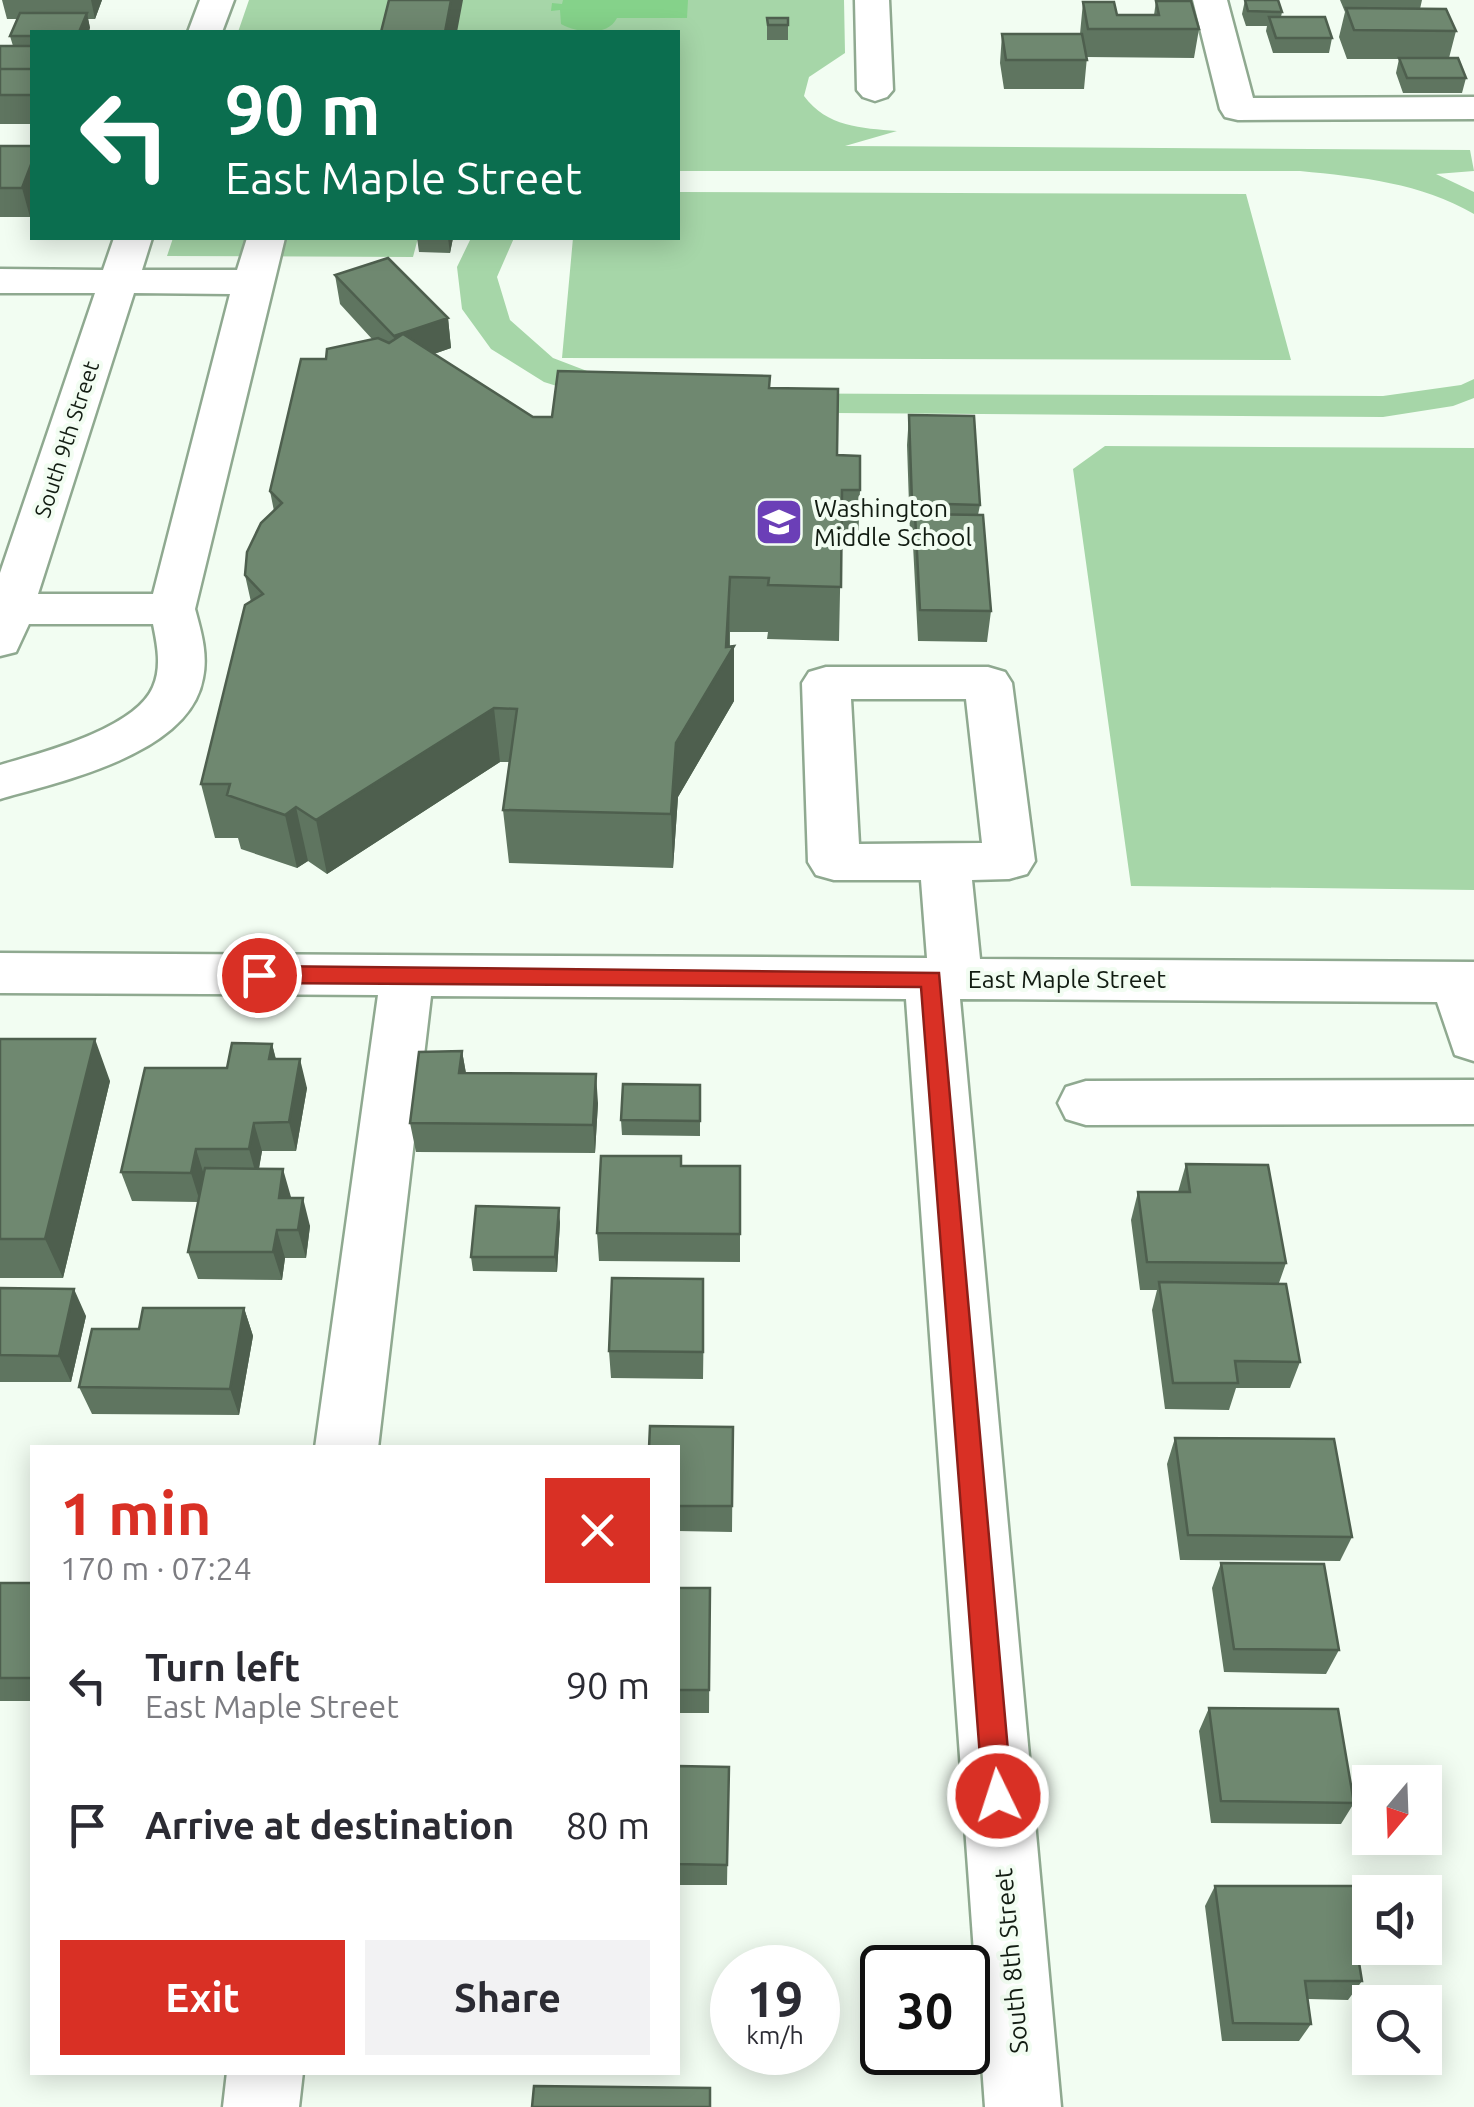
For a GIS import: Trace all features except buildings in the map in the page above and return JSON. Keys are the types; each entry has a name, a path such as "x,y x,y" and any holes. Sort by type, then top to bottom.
{"street":[{"path":"207,30 217,0"},
{"path":"872,0 875,90"},
{"path":"1210,0 1238,109 1474,108"},
{"name":"South 9th Street","path":"5,626 132,240"},
{"path":"0,782 76,760 126,736 160,710 178,687 182,652 172,609 265,240"},
{"path":"0,280 253,282"},
{"path":"5,626 172,609"},
{"path":"988,683 1009,862 945,862 834,862 826,684 988,683"},
{"name":"South 8th Street","path":"945,862 943,978 1023,2107"},
{"name":"East Maple Street","path":"0,973 1466,982"},
{"path":"346,1445 407,976"},
{"path":"1466,982 1474,1040"},
{"path":"1086,1103 1474,1102"},
{"path":"261,2107 265,2075"}],"shaded area":[{"path":"249,0 844,0 845,53 809,77 804,96 834,120 897,131 845,146 1470,150 1474,171 1436,174 1474,192 1474,214 1412,188 1300,171 680,171 680,30 239,30"},
{"path":"563,0 688,0 687,18 617,18 600,30 576,30 561,24 560,10 551,11 552,3 562,4"},
{"path":"680,192 1246,194 1291,360 562,358 573,240 680,240"},
{"path":"172,240 417,240 413,257 167,256"},
{"path":"470,240 513,240 497,277 510,320 553,358 621,384 687,393 1383,396 1461,385 1474,379 1474,398 1453,406 1383,417 694,412 614,404 544,382 491,349 462,309 457,267"},
{"path":"1105,446 1474,448 1474,890 1131,886 1073,469"}],"place":[{"name":"Washington Middle School","path":"779,522"}],"route":[{"path":"259,975 931,978 998,1796"}]}
